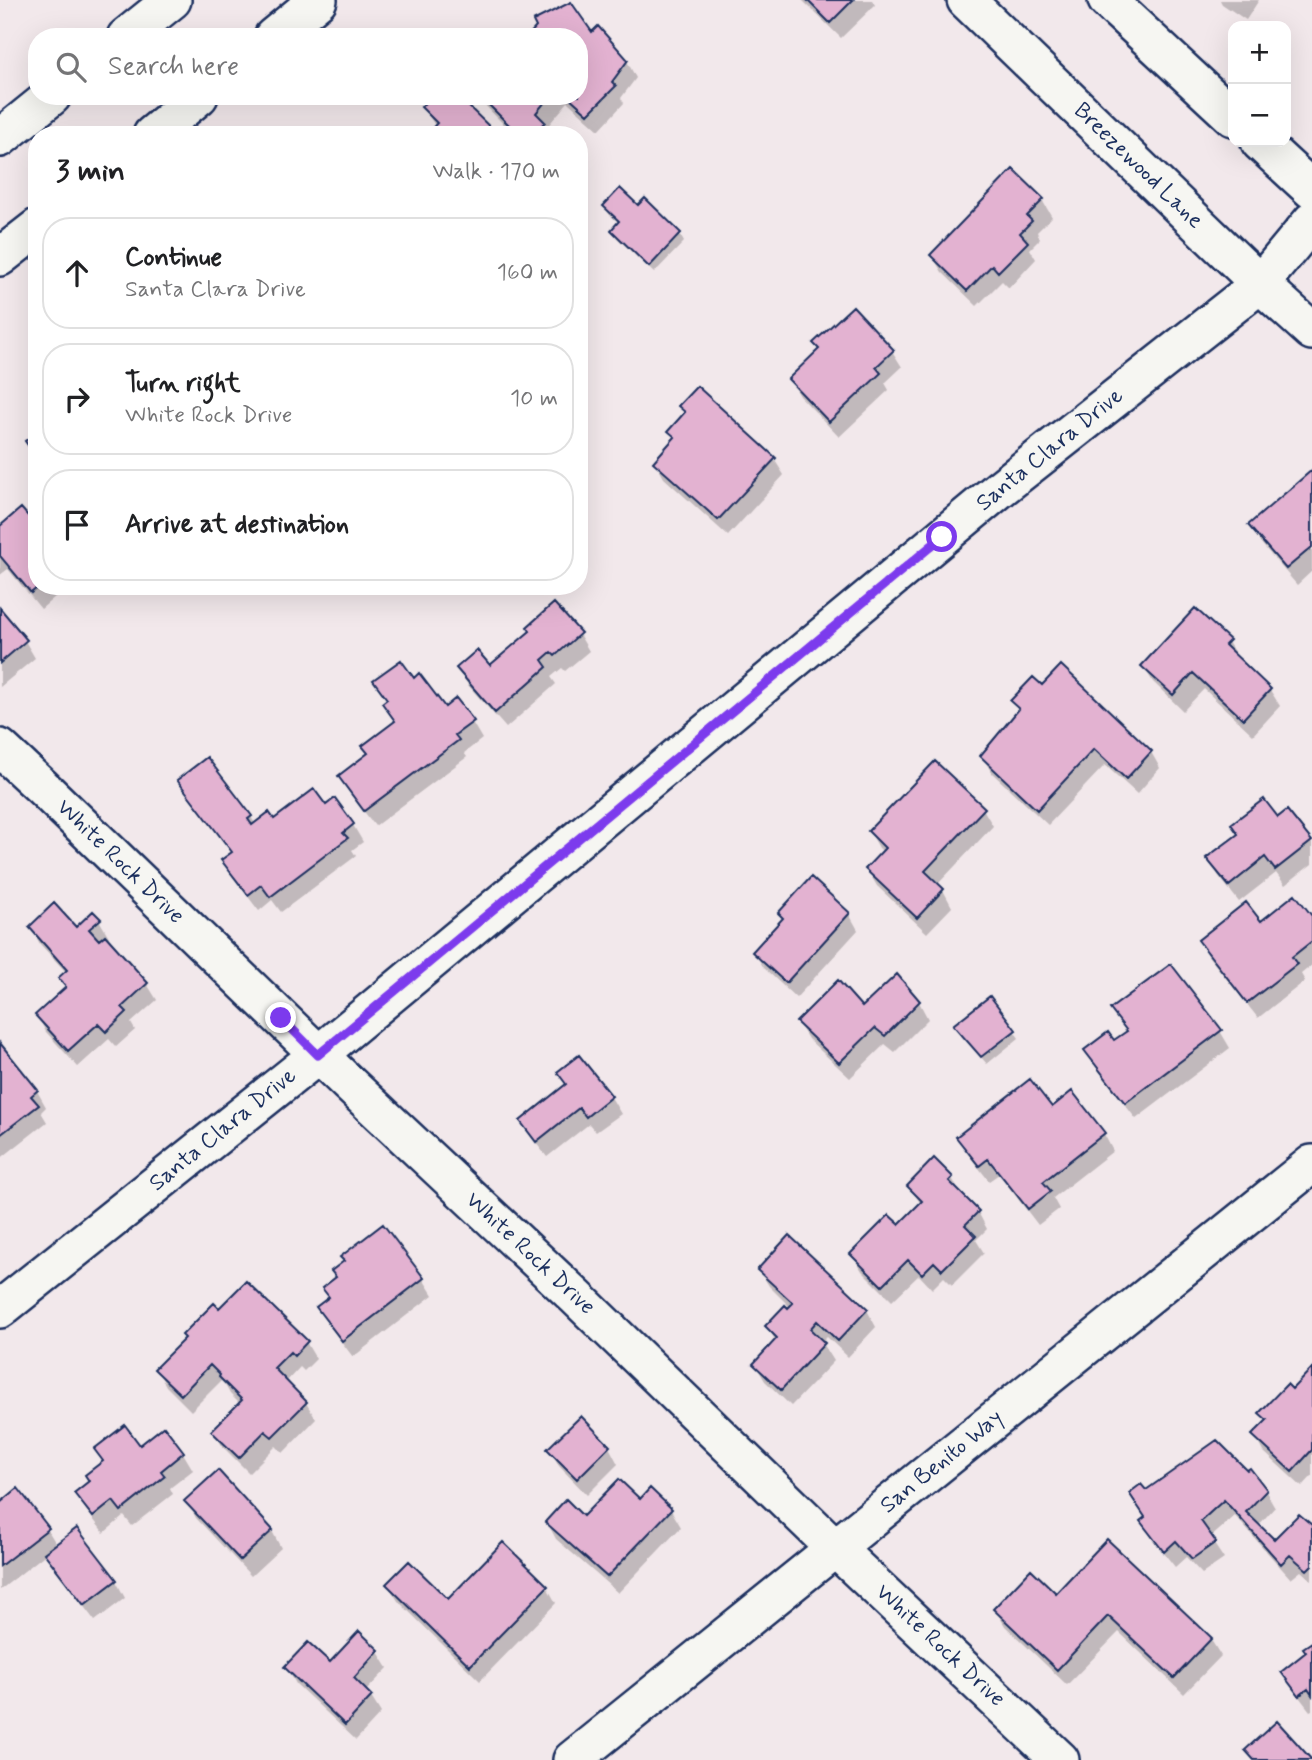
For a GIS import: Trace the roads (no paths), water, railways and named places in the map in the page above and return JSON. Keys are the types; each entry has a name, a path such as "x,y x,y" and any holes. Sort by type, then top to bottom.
{"street":[{"path":"137,28 172,0"},
{"path":"284,28 318,0"},
{"name":"Breezewood Lane","path":"966,0 1312,331"},
{"path":"1107,0 1228,112"},
{"path":"0,138 41,105"},
{"path":"163,126 188,105"},
{"path":"1265,147 1312,190"},
{"name":"Santa Clara Drive","path":"0,1309 318,1055 1001,488 1260,284 1312,221"},
{"path":"0,257 28,235"},
{"name":"White Rock Drive","path":"0,748 318,1055 576,1297 835,1548 1060,1760"},
{"name":"San Benito Way","path":"572,1760 1312,1164"}]}
